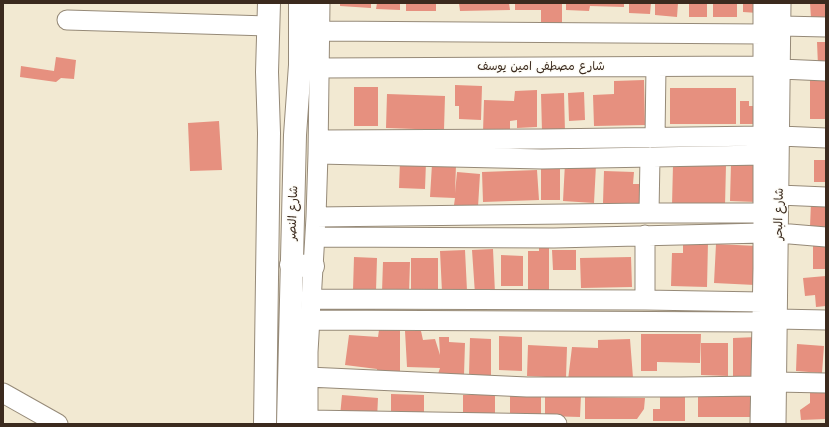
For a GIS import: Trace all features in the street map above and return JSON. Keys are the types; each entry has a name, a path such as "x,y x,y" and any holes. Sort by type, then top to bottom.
{"main road":[{"name":"شارع النصر","path":"265,424 268,3"},
{"name":"شارع النصر","path":"300,3 310,66 295,135 291,265 299,351 301,423"},
{"path":"267,72 273,77 283,77 310,66"},
{"path":"268,132 278,128 295,135"},
{"path":"291,265 313,266"}],"street":[{"path":"320,3 320,31 310,66 319,147 310,320 299,351 308,377 301,423 557,424"},
{"name":"شارع البحر","path":"760,424 768,384 771,233 779,195 772,136 772,68 782,26 772,3"},
{"name":"شارع البحر","path":"772,3 763,34 772,68"},
{"path":"67,20 268,26"},
{"path":"782,26 826,27"},
{"path":"320,31 763,34"},
{"name":"شارع مصطفى امين يوسف","path":"310,66 772,68 826,71"},
{"path":"655,137 656,67"},
{"path":"319,147 543,139 655,137 772,136 826,138"},
{"name":"شارع البحر","path":"771,233 763,213 763,156 772,136"},
{"path":"542,159 543,139"},
{"path":"319,147 542,159 763,156"},
{"path":"649,213 650,157"},
{"path":"779,195 826,197"},
{"path":"316,217 763,213"},
{"path":"554,214 554,238"},
{"path":"315,237 554,238 771,233 826,237"},
{"path":"645,300 646,235"},
{"name":"شارع البحر","path":"769,321 762,302 770,268"},
{"path":"515,299 516,322"},
{"path":"311,300 515,299 762,302"},
{"path":"310,320 516,322 826,320"},
{"path":"308,377 527,387 681,387 826,383"},
{"name":"شارع البحر","path":"768,384 776,424"},
{"path":"3,393 58,424"}],"building":[{"path":"340,3 371,3 371,8 340,6"},
{"path":"377,3 400,3 400,10 376,9"},
{"path":"406,3 436,3 436,11 406,11"},
{"path":"459,3 509,3 510,10 460,11"},
{"path":"515,3 562,3 562,24 541,23 541,10 515,10"},
{"path":"566,3 624,3 624,7 590,6 589,11 566,10"},
{"path":"629,3 651,3 650,14 629,13"},
{"path":"655,3 678,3 677,17 655,15"},
{"path":"689,3 707,3 707,17 689,17"},
{"path":"713,3 737,3 737,17 713,17"},
{"path":"743,3 758,3 758,13 743,12"},
{"path":"810,3 826,3 826,17 811,18"},
{"path":"817,42 826,42 826,66 818,66"},
{"path":"56,57 76,60 74,79 61,78 56,82 20,77 21,66 54,71"},
{"path":"810,78 826,78 826,119 810,119"},
{"path":"644,80 645,125 594,126 593,95 614,94 614,81"},
{"path":"455,85 482,86 481,120 459,119 459,106 455,106"},
{"path":"354,87 378,87 378,126 354,126"},
{"path":"670,88 736,88 736,124 670,124"},
{"path":"537,90 537,127 517,128 517,120 510,121 510,133 483,132 484,100 514,101 515,91"},
{"path":"584,92 585,120 569,121 568,93"},
{"path":"564,93 565,132 542,132 541,94"},
{"path":"387,94 445,96 444,130 386,128"},
{"path":"740,101 749,101 749,106 759,106 759,124 740,124"},
{"path":"219,121 222,170 190,171 188,123"},
{"path":"814,160 826,160 826,182 814,182"},
{"path":"400,162 426,162 425,189 399,188"},
{"path":"565,163 596,165 594,203 563,201"},
{"path":"432,164 456,165 455,193 457,172 480,174 478,207 454,205 455,198 430,197"},
{"path":"731,164 758,165 756,202 730,201"},
{"path":"673,165 726,165 725,206 672,205"},
{"path":"541,167 560,168 560,200 541,200"},
{"path":"537,170 539,200 483,202 482,172"},
{"path":"604,171 634,172 633,184 644,184 644,204 603,203"},
{"path":"811,202 826,203 826,227 810,227"},
{"path":"683,242 708,242 707,287 671,286 672,253 683,253"},
{"path":"716,244 757,246 755,285 714,283"},
{"path":"813,245 826,245 826,269 813,269"},
{"path":"539,247 549,248 549,291 528,290 528,251 539,251"},
{"path":"493,249 495,293 475,294 472,250"},
{"path":"465,250 467,291 442,292 440,251"},
{"path":"552,250 576,250 576,270 553,270"},
{"path":"501,255 523,256 523,286 501,286"},
{"path":"354,257 377,258 376,291 353,290"},
{"path":"631,257 632,287 581,288 580,258"},
{"path":"411,258 438,258 438,290 411,289"},
{"path":"383,262 410,262 409,293 382,292"},
{"path":"826,276 826,306 816,307 815,295 805,296 803,278"},
{"path":"379,330 400,330 400,372 377,371 377,369 345,365 349,335 378,337"},
{"path":"405,331 421,331 423,340 435,339 440,355 439,337 449,337 449,342 465,343 464,375 438,374 440,368 407,367"},
{"path":"641,334 701,334 700,363 657,362 657,371 641,371"},
{"path":"499,336 522,337 522,371 499,370"},
{"path":"757,337 758,376 733,377 733,338"},
{"path":"470,338 491,339 491,375 469,375"},
{"path":"630,339 633,378 568,380 572,347 598,348 598,340"},
{"path":"701,343 728,343 728,376 701,375"},
{"path":"797,344 824,346 822,373 796,371"},
{"path":"528,345 567,347 566,378 527,376"},
{"path":"510,392 541,392 541,416 510,417"},
{"path":"698,393 757,393 757,417 698,417"},
{"path":"810,393 826,393 826,419 801,420 800,410 810,403"},
{"path":"391,394 424,395 424,415 391,414"},
{"path":"660,394 685,394 685,421 653,421 653,409 660,409"},
{"path":"342,395 378,398 377,419 340,416"},
{"path":"463,395 495,395 495,417 463,417"},
{"path":"545,395 581,395 580,417 545,416"},
{"path":"585,397 645,398 644,409 637,419 585,419"}]}
